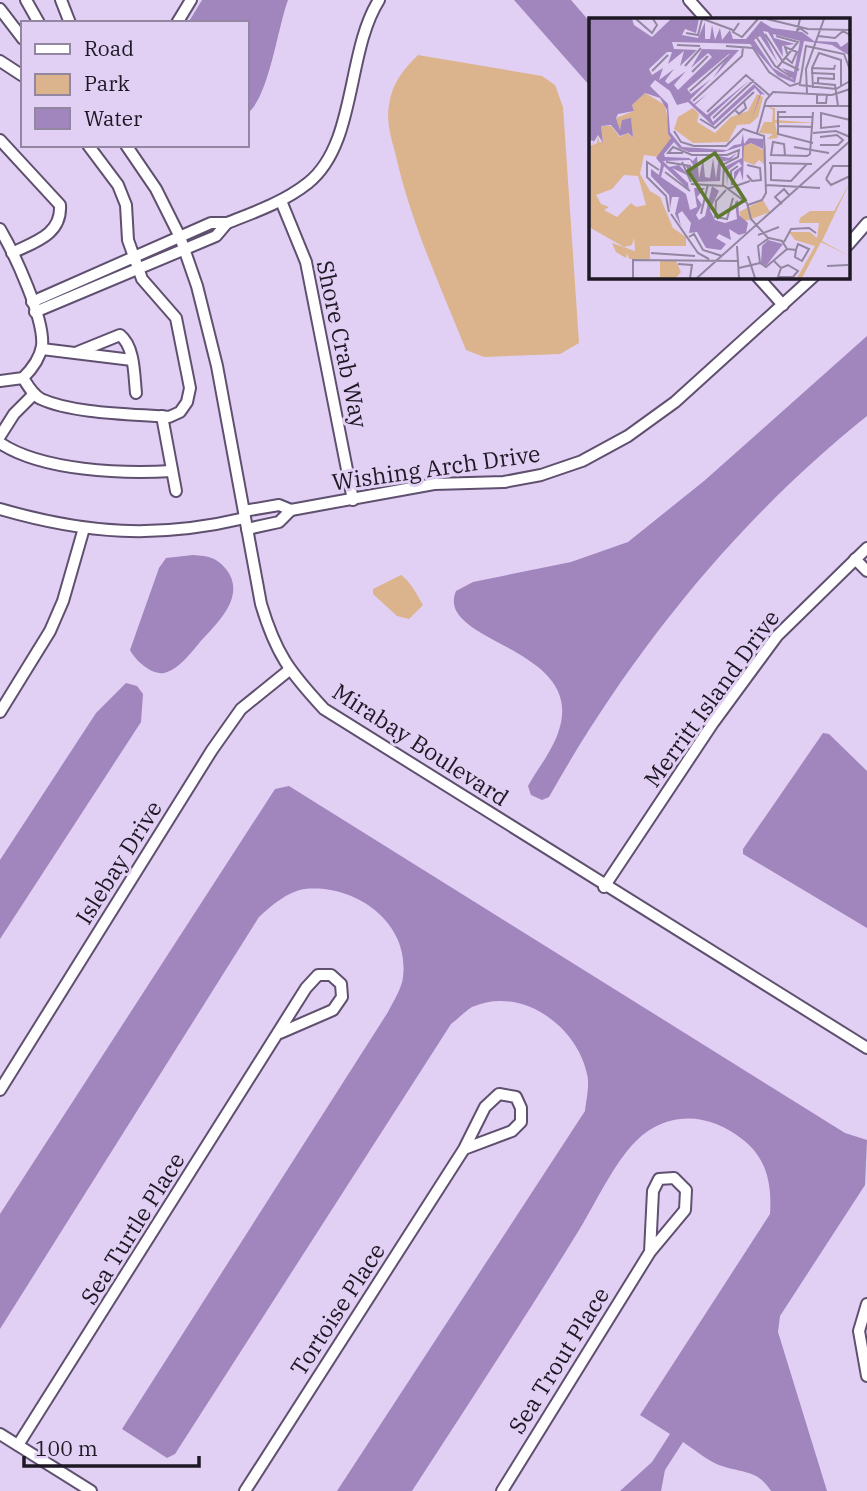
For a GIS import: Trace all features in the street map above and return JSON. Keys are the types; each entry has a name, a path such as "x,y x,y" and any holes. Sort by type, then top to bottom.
{"street":[{"path":"26,0 38,21"},
{"path":"61,0 69,21"},
{"path":"178,21 191,0"},
{"path":"34,307 133,256 211,223 227,223 281,201 310,181 333,150 364,29 379,0"},
{"path":"689,0 705,18"},
{"path":"0,9 21,36"},
{"path":"0,61 21,75"},
{"path":"0,140 60,205 61,215 53,232 12,253"},
{"path":"23,379 34,394 55,404 162,416 180,412 187,402 190,388 176,317 153,295 138,269 128,240 126,205 118,185 90,147"},
{"name":"Mirabay Boulevard","path":"127,147 156,189 185,249 217,366 261,604 272,641 288,671 324,709 604,887 867,1048"},
{"name":"Shore Crab Way","path":"281,201 306,262 353,500"},
{"path":"34,307 138,269 216,236 227,223"},
{"path":"850,243 867,223"},
{"path":"0,229 34,307 42,349 23,379"},
{"path":"759,278 783,304"},
{"name":"Wishing Arch Drive","path":"245,519 279,505 291,510 434,484 504,482 541,475 582,461 628,436 675,402 812,278"},
{"path":"78,352 120,335 128,344 136,393"},
{"path":"42,349 132,360"},
{"path":"0,381 23,379"},
{"path":"0,436 14,414 34,394"},
{"path":"162,416 176,491"},
{"path":"0,443 32,456 80,467 130,472 173,471"},
{"path":"0,509 51,523 145,533 189,529 245,519"},
{"name":"Wishing Arch Drive","path":"245,519 279,522 291,510"},
{"path":"0,712 50,631 63,601 84,528"},
{"name":"Merritt Island Drive","path":"604,887 713,723 777,636 867,548"},
{"path":"855,559 867,571"},
{"name":"Islebay Drive","path":"0,1090 212,750 242,709 288,671"},
{"name":"Sea Turtle Place","path":"18,1445 306,988 318,975 331,975 341,984 342,997 332,1010 310,1017 280,1033"},
{"name":"Tortoise Place","path":"245,1491 464,1149 485,1107 499,1094 516,1097 521,1108 521,1122 512,1131 464,1149"},
{"name":"Sea Trout Place","path":"502,1491 650,1252 685,1210 686,1190 674,1178 659,1179 653,1191 650,1252"},
{"path":"867,1304 859,1331 867,1376"},
{"path":"0,1434 91,1491"}],"green space":[{"path":"418,55 542,76 555,85 563,107 579,343 560,354 484,357 466,350 417,228 389,129 390,97 403,72"},
{"path":"401,575 411,585 423,605 409,619 397,616 373,594 373,589"}],"water":[{"path":"202,0 288,0 267,78 255,105 248,113 248,21 189,21"},
{"path":"514,0 571,0 589,21 589,85"},
{"path":"867,336 867,416 819,456 731,544 651,641 615,691 549,797 542,800 531,795 528,786 559,730 561,702 551,680 532,663 467,623 455,608 456,591 473,582 571,562 628,542 704,481"},
{"path":"193,555 211,558 226,569 232,579 232,599 222,617 184,660 164,673 154,672 130,650 159,568 166,558"},
{"path":"126,683 137,686 143,694 141,722 0,939 0,860 96,713"},
{"path":"823,733 829,734 867,771 867,928 743,854 743,849"},
{"path":"289,786 845,1133 867,1140 865,1185 780,1316 778,1332 827,1491 771,1491 761,1479 750,1473 717,1464 683,1442 665,1470 661,1491 620,1491 652,1462 670,1434 640,1415 770,1214 769,1182 762,1163 750,1146 731,1131 709,1121 684,1119 660,1124 637,1140 627,1151 536,1299 412,1491 337,1491 585,1111 588,1078 572,1040 544,1014 509,1001 472,1007 451,1024 175,1454 167,1458 122,1429 388,1012 401,986 403,957 398,939 388,924 360,900 324,889 305,889 292,893 259,917 0,1329 0,1214 275,789"}]}
